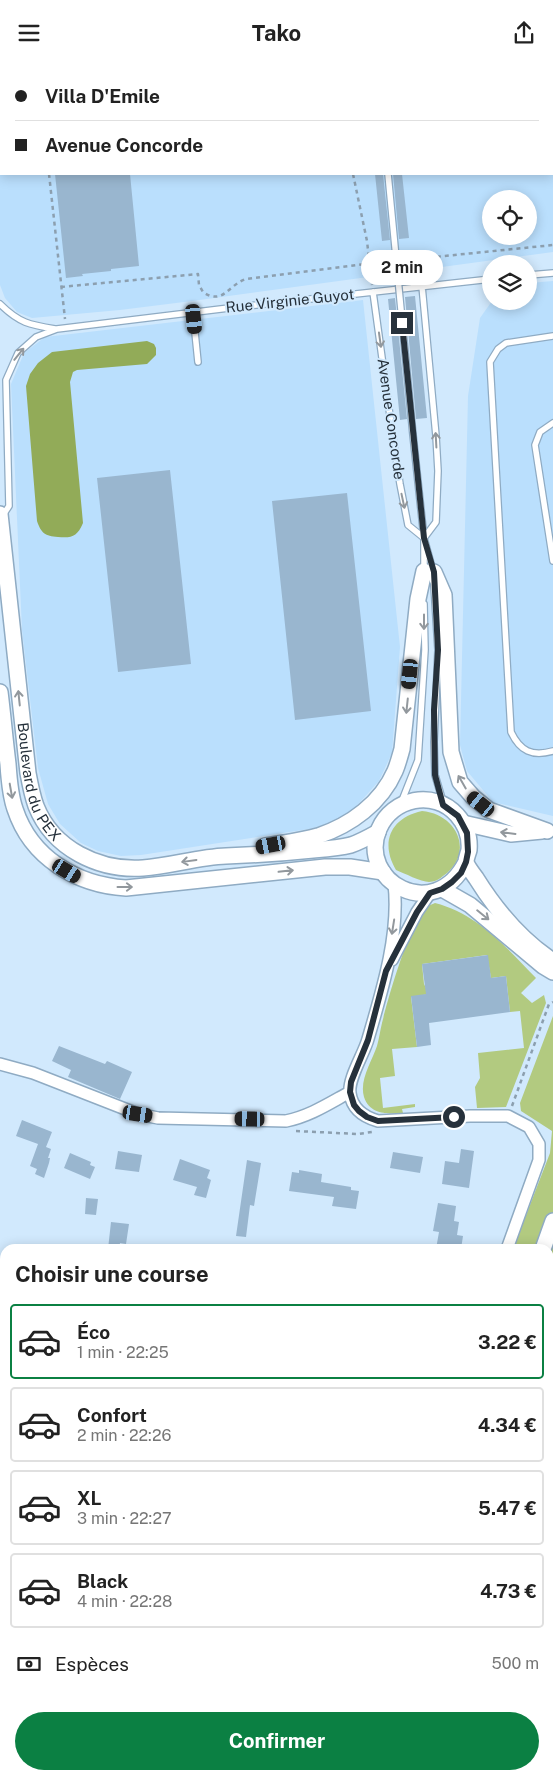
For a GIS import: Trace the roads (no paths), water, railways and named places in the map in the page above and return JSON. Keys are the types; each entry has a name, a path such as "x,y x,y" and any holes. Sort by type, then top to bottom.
{"main road":[{"name":"Boulevard du PEX","path":"0,514 28,773 37,806 45,822 63,843 77,853 103,864 143,868 223,856 272,854 351,845 366,839 378,831"},
{"path":"223,856 318,836 342,825 365,811 379,798 395,771 402,749 418,599 429,571"},
{"path":"429,571 444,595 451,752 460,782 489,811 550,831"},
{"name":"Boulevard du PEX","path":"0,692 10,789 14,808 21,825 45,855 76,877 94,884 126,888 325,867 350,867 383,872"},
{"path":"436,891 452,882 461,873 466,862 469,842 463,823 458,816 443,805 422,799 410,801 400,805 386,817 378,831 376,852 383,872 394,884 411,892 436,891 470,905 543,966 553,972"},
{"path":"463,823 511,834 550,831"},
{"path":"466,862 501,915 553,961"},
{"path":"545,1244 553,1221"}],"street":[{"path":"394,884 396,912 386,971 368,1040 351,1082 350,1092 354,1105 367,1117 378,1121 470,1116 508,1117 529,1127 539,1144 539,1160 509,1244"},
{"path":"386,971 417,912 436,891"},
{"path":"0,1065 33,1073 138,1114 158,1118 286,1121 320,1110 350,1092"}],"lane":[{"name":"Avenue Concorde","path":"388,175 413,435 438,650 434,742 435,775 443,805"},
{"path":"537,274 553,273"},
{"name":"Rue Virginie Guyot","path":"0,519 9,506 6,380 10,367 18,353 36,337 57,329 482,280"},
{"path":"422,286 438,471 436,522 424,538"},
{"name":"Avenue Concorde","path":"373,292 400,484 408,525 424,538 429,571 418,760 400,805"},
{"name":"Rue Virginie Guyot","path":"0,305 11,315 30,325 57,329"},
{"path":"193,313 198,362"},
{"path":"553,336 506,343 498,349 490,362 511,732 517,743 528,752 544,754 553,751"},
{"path":"553,423 540,432 536,445 553,561"}]}
